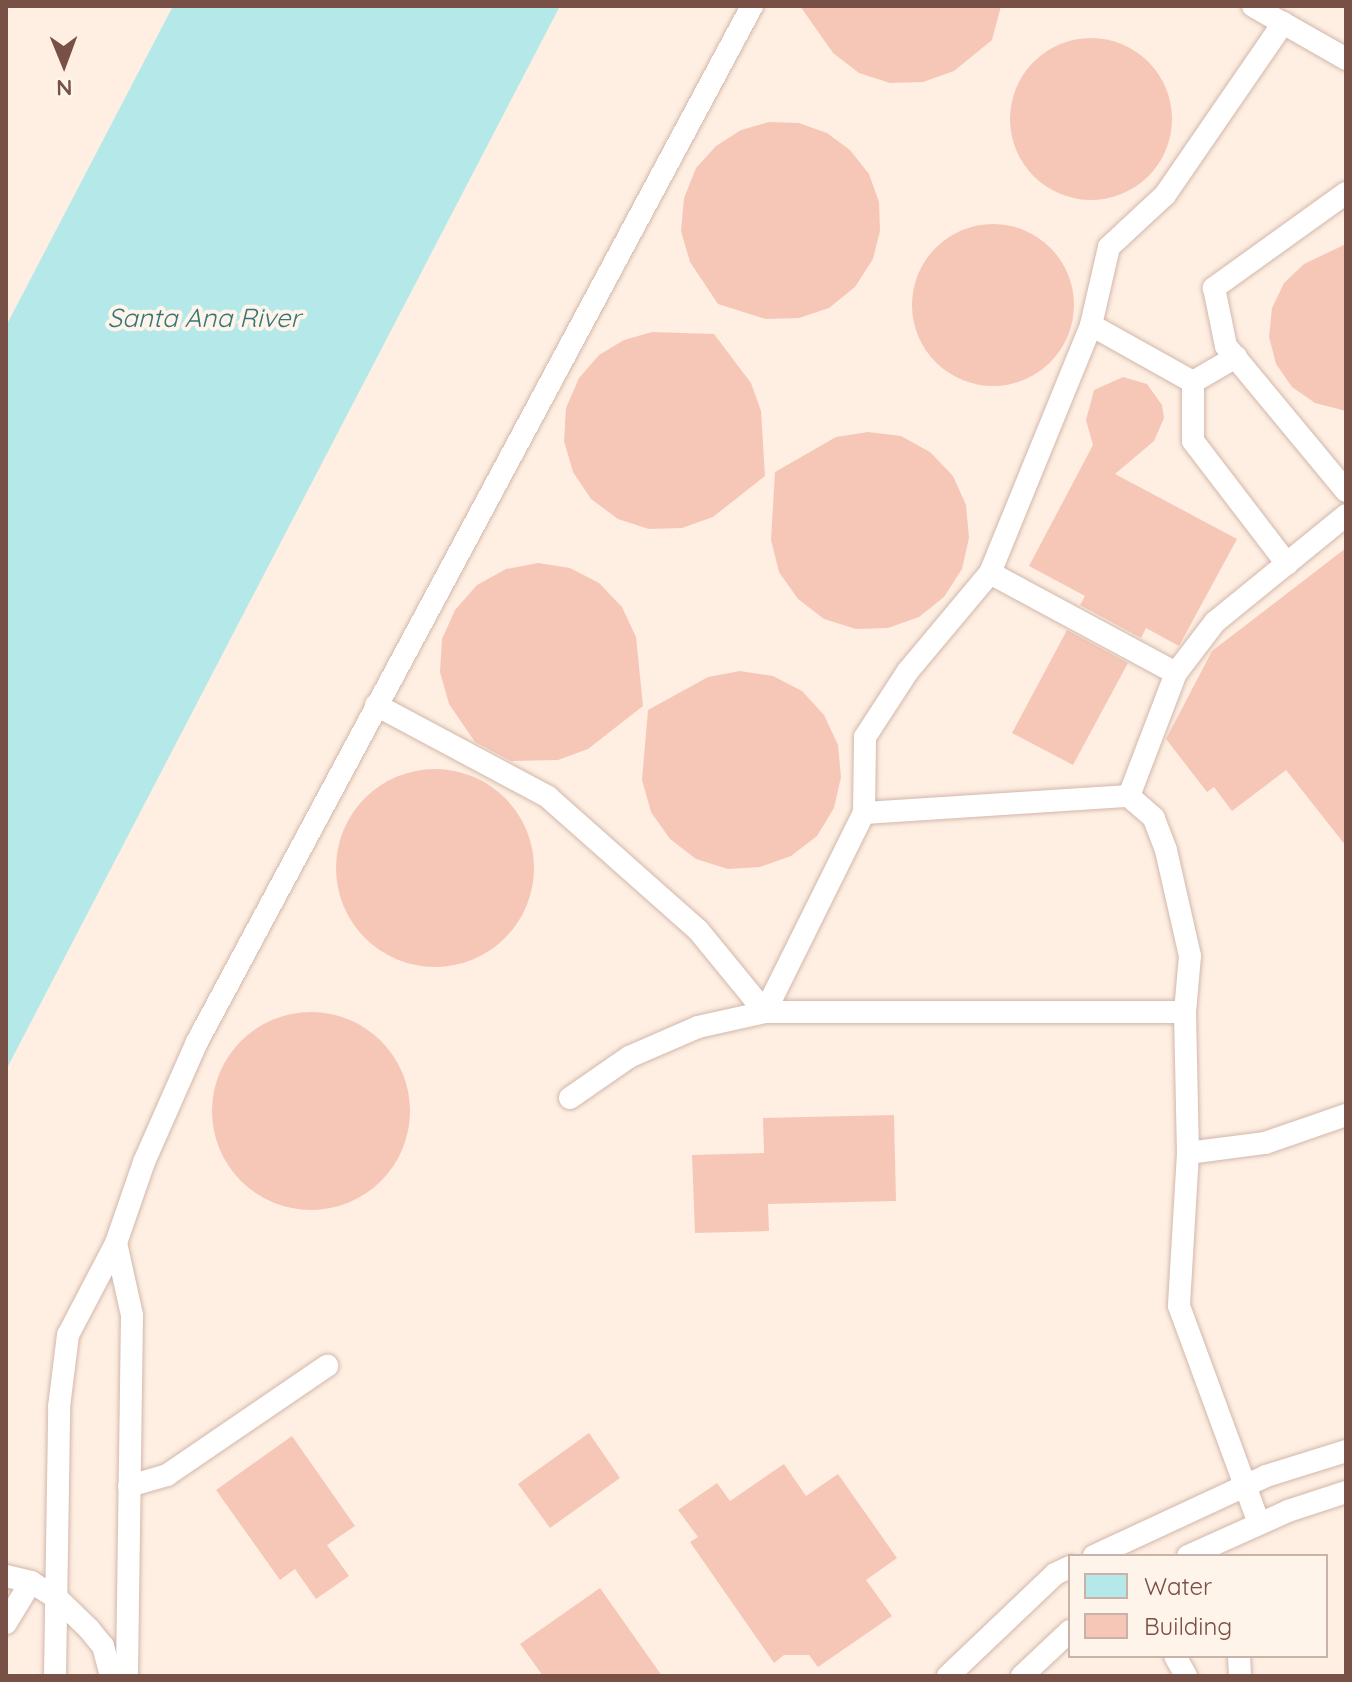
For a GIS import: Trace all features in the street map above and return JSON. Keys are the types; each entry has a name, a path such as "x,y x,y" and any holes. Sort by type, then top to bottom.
{"lane":[{"path":"56,1675 61,1372 68,1335 116,1243 144,1162 197,1042 752,6"},
{"path":"1253,6 1346,59"},
{"path":"765,1012 864,813 865,737 908,671 990,573 1091,325 1109,247 1165,195 1283,23"},
{"path":"1346,193 1214,288 1226,346 1346,491"},
{"path":"1091,325 1193,382"},
{"path":"1193,382 1236,357"},
{"path":"1193,382 1193,441 1287,564"},
{"path":"1129,796 1176,673 1215,622 1346,515"},
{"path":"990,573 1176,673"},
{"path":"376,705 548,797 698,930 765,1012"},
{"path":"864,813 1129,796 1154,818 1166,850 1190,956 1185,1012 1188,1153 1179,1306 1259,1524"},
{"path":"570,1098 629,1057 698,1027 765,1012 1185,1012"},
{"path":"1188,1153 1265,1143 1346,1115"},
{"path":"116,1243 132,1315 127,1676"},
{"path":"129,1486 167,1475 327,1366"},
{"path":"1098,1554 1243,1487 1346,1451"},
{"path":"1197,1554 1234,1546 1259,1524 1346,1492"},
{"path":"948,1676 1055,1574 1068,1568"},
{"path":"6,1576 31,1582 58,1599 103,1646 111,1676"},
{"path":"6,1623 31,1582"},
{"path":"1032,1672 1068,1633"},
{"path":"1176,1658 1186,1676"}],"water":[{"name":"Santa Ana River","path":"173,6 560,6 6,1070 6,326"}],"building":[{"path":"800,6 1001,6 992,40 954,71 923,82 890,83 859,73 833,53"},
{"path":"1091,38 1122,44 1149,61 1166,88 1172,119 1166,150 1149,177 1122,194 1091,200 1060,194 1033,177 1016,150 1010,119 1016,88 1033,61 1060,44"},
{"path":"769,122 799,123 827,133 850,150 869,174 879,202 880,231 873,259 855,287 829,308 799,318 766,319 718,304 690,262 681,231 684,198 696,168 716,146 741,130"},
{"path":"993,224 1024,230 1050,248 1068,274 1074,305 1068,336 1050,362 1024,380 993,386 962,380 936,362 918,336 912,305 918,274 936,248 962,230"},
{"path":"1346,244 1346,411 1315,403 1292,387 1276,364 1269,337 1272,308 1284,283 1304,264"},
{"path":"652,332 714,334 751,383 761,411 765,476 713,517 682,528 649,529 618,519 591,499 573,472 564,441 566,408 579,378 599,355 624,340"},
{"path":"1123,377 1147,384 1162,405 1164,418 1154,441 1115,474 1237,539 1179,646 1146,628 1141,638 1080,605 1085,596 1029,566 1093,445 1086,420 1094,390"},
{"path":"868,432 901,436 930,452 953,476 966,505 969,538 962,569 944,597 919,617 888,628 856,629 824,619 798,599 779,572 771,540 775,472 836,437"},
{"path":"1346,548 1346,846 1286,770 1232,811 1214,787 1207,792 1166,739 1212,651"},
{"path":"538,563 570,568 599,583 622,607 636,637 643,706 588,749 558,760 511,761 475,742 449,704 440,672 442,639 455,610 477,585 506,569"},
{"path":"1067,630 1128,663 1073,765 1012,733"},
{"path":"740,671 773,676 802,691 824,715 838,745 841,777 834,808 817,836 791,856 760,867 728,869 696,859 670,839 651,812 642,780 648,710 708,677"},
{"path":"435,769 473,777 505,798 526,830 534,868 526,906 505,938 473,959 435,967 397,959 365,938 344,906 336,868 344,830 365,798 397,777"},
{"path":"311,1012 349,1020 381,1041 402,1073 410,1111 402,1149 381,1181 349,1202 311,1210 273,1202 241,1181 220,1149 212,1111 220,1073 241,1041 273,1020"},
{"path":"894,1115 896,1201 768,1204 769,1231 695,1233 692,1155 764,1153 763,1118"},
{"path":"589,1433 620,1478 550,1528 518,1484"},
{"path":"292,1436 355,1526 327,1545 349,1576 316,1599 295,1569 280,1580 216,1490"},
{"path":"784,1464 806,1496 838,1474 897,1558 866,1580 892,1616 818,1667 809,1655 784,1655 774,1663 690,1542 698,1537 678,1510 717,1483 730,1501"},
{"path":"600,1588 662,1676 543,1676 520,1644"}]}
